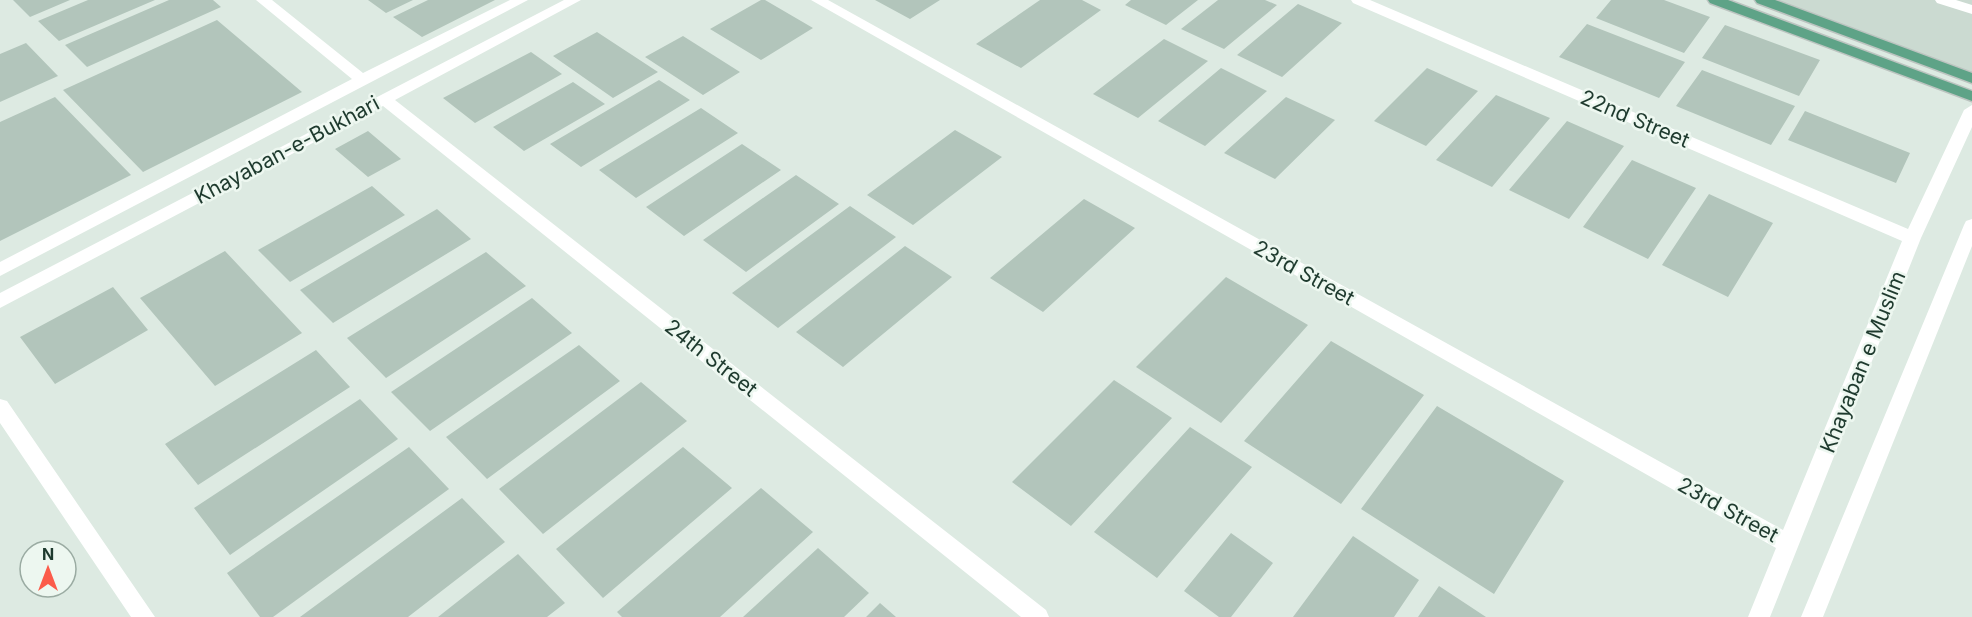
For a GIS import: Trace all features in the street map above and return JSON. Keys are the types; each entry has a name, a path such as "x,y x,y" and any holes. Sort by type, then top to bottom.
{"main road":[{"path":"1715,0 1972,96"},
{"path":"1762,0 1972,78"}],"street":[{"path":"263,0 362,80"},
{"name":"Khayaban-e-Bukhari","path":"0,270 362,80 521,0"},
{"name":"Khayaban-e-Bukhari","path":"0,301 574,0"},
{"name":"23rd Street","path":"818,0 1790,545"},
{"name":"22nd Street","path":"1358,0 1912,238"},
{"path":"1942,0 1972,10"},
{"name":"24th Street","path":"384,99 1038,617"},
{"name":"Khayaban e Muslim","path":"1759,617 1912,238 1972,110"},
{"path":"1812,617 1972,225"},
{"path":"0,407 144,617"}],"shaded area":[{"path":"1757,0 1972,0 1972,79"}],"building":[{"path":"13,0 70,0 30,17"},
{"path":"88,0 155,0 59,41 38,21"},
{"path":"169,0 213,0 221,7 87,67 65,45"},
{"path":"368,0 413,0 386,13"},
{"path":"428,0 495,0 422,37 393,17"},
{"path":"761,0 765,0 813,28 761,60 710,29"},
{"path":"875,0 940,0 910,19"},
{"path":"1040,0 1082,0 1101,10 1021,68 976,44"},
{"path":"1131,0 1198,0 1166,25 1125,5"},
{"path":"1218,0 1265,0 1277,5 1224,49 1181,29"},
{"path":"1611,0 1664,0 1710,17 1684,53 1596,18"},
{"path":"1298,4 1342,23 1282,77 1237,55"},
{"path":"217,20 302,92 143,172 63,90"},
{"path":"1587,24 1685,62 1659,98 1559,57"},
{"path":"1725,25 1820,60 1799,96 1702,58"},
{"path":"597,32 658,72 613,98 553,56"},
{"path":"683,36 740,72 703,95 645,57"},
{"path":"1164,39 1208,61 1138,118 1093,94"},
{"path":"26,43 58,76 0,102 0,54"},
{"path":"531,52 562,74 475,123 443,98"},
{"path":"1221,68 1267,91 1205,146 1158,121"},
{"path":"1427,68 1478,91 1426,146 1374,121"},
{"path":"1702,70 1795,106 1771,145 1676,106"},
{"path":"659,80 690,100 581,167 550,144"},
{"path":"573,82 605,104 524,151 493,127"},
{"path":"1496,95 1550,118 1492,187 1436,160"},
{"path":"55,97 131,175 0,241 0,122"},
{"path":"1286,97 1335,120 1275,179 1224,153"},
{"path":"701,108 738,133 636,198 599,170"},
{"path":"1805,111 1910,153 1896,183 1788,140"},
{"path":"1567,121 1624,146 1569,219 1509,190"},
{"path":"955,130 1002,157 913,225 867,195"},
{"path":"368,131 401,159 368,177 335,149"},
{"path":"742,144 781,170 684,236 646,207"},
{"path":"1632,160 1696,188 1648,259 1583,227"},
{"path":"796,175 839,204 746,272 703,240"},
{"path":"372,186 405,215 290,282 258,250"},
{"path":"1709,194 1773,223 1728,297 1662,265"},
{"path":"1084,199 1135,228 1043,312 990,278"},
{"path":"850,206 896,237 778,328 732,293"},
{"path":"437,209 471,239 333,323 300,290"},
{"path":"905,246 952,277 843,367 796,332"},
{"path":"225,251 302,333 215,386 140,298"},
{"path":"486,252 526,286 386,378 347,338"},
{"path":"1226,277 1308,325 1221,423 1136,367"},
{"path":"113,287 148,330 55,384 20,337"},
{"path":"532,298 572,333 430,431 391,392"},
{"path":"1331,341 1424,395 1341,504 1244,441"},
{"path":"579,345 620,381 487,479 446,437"},
{"path":"316,350 350,387 198,485 165,444"},
{"path":"1114,380 1172,418 1071,526 1012,482"},
{"path":"641,382 687,421 543,534 499,489"},
{"path":"360,399 398,439 230,555 194,508"},
{"path":"1437,406 1564,481 1494,594 1361,509"},
{"path":"1190,427 1252,467 1157,578 1094,532"},
{"path":"409,447 449,489 273,617 260,617 227,573"},
{"path":"683,447 732,488 603,598 556,549"},
{"path":"761,488 813,532 720,617 622,617 617,612"},
{"path":"462,498 505,542 408,617 300,617"},
{"path":"1231,533 1273,563 1231,617 1219,617 1184,591"},
{"path":"1353,536 1419,580 1394,617 1293,617"},
{"path":"818,548 869,593 844,617 743,617"},
{"path":"518,554 565,603 547,617 438,617"},
{"path":"1439,586 1486,617 1418,617"},
{"path":"880,603 896,617 866,617"}]}
